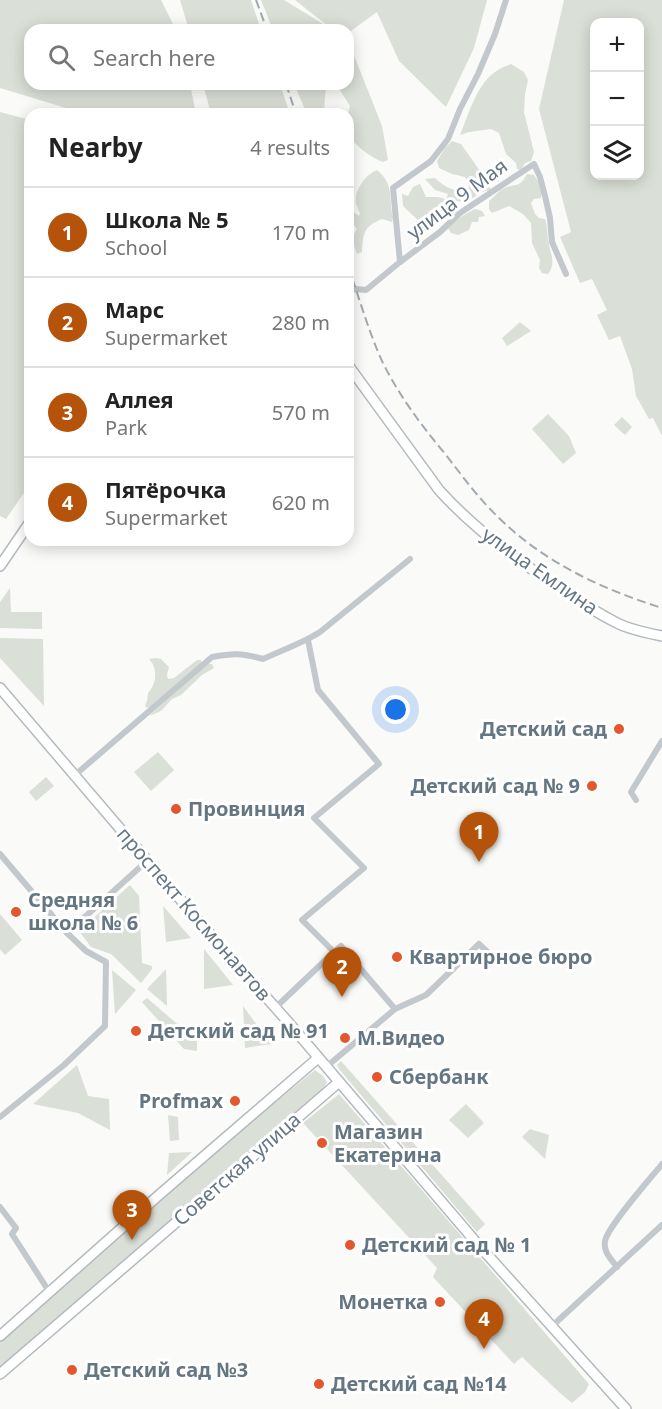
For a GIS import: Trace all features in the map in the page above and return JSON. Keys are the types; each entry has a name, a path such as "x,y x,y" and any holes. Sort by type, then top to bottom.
{"street":[{"path":"400,262 393,188 431,161 448,139 495,34 506,0"},
{"name":"улица 9 Мая","path":"354,290 366,290 440,232 460,213 534,164 540,177 550,218 552,242 566,274"},
{"name":"улица Емлина","path":"354,373 439,490 478,529 524,565 592,609 630,628 662,636"},
{"path":"0,567 24,531"},
{"path":"75,775 212,657 244,653 263,659 308,640 410,560"},
{"path":"308,640 318,690 379,764 314,818 364,868 302,920 334,952"},
{"name":"проспект Космонавтов","path":"0,688 551,1327 626,1409"},
{"path":"636,800 631,792 662,741"},
{"path":"0,854 67,933 86,951 106,962 105,1026 64,1065 0,1118"},
{"path":"67,933 148,860"},
{"path":"326,1067 395,1009 426,995 479,944 491,955"},
{"path":"275,1008 341,946 395,1009"},
{"name":"Советская улица","path":"0,1336 318,1058"},
{"name":"Советская улица","path":"0,1374 339,1082"},
{"path":"617,1267 607,1254 605,1241 614,1225 662,1164"},
{"path":"0,1207 16,1228 12,1234 50,1293"},
{"path":"551,1327 662,1225"}],"shaded area":[{"path":"0,0 161,0 173,24 24,24 24,90 191,90 195,108 66,108 0,88"},
{"path":"180,0 251,0 259,24 187,24"},
{"path":"261,0 284,0 323,24 271,24"},
{"path":"295,0 487,0 474,48 446,107 399,61 377,12 354,29 354,24 325,24"},
{"path":"564,0 662,0 662,436 653,418 649,419 636,396 632,369 620,336 609,340 597,315 607,310 592,279 580,283 560,237 571,232 539,109"},
{"path":"354,56 382,126 388,160 383,162 368,154 354,141 354,108 350,108 340,90 354,90"},
{"path":"511,64 524,72 528,80 524,112 534,152 531,161 525,163 521,170 517,169 516,163 506,154 499,133 491,129 460,135 484,82 498,70"},
{"path":"205,90 282,90 288,108 209,108"},
{"path":"297,90 326,90 324,108 304,108"},
{"path":"0,112 24,118 24,493 6,519 0,516"},
{"path":"452,141 461,144 490,185 490,190 466,201 455,201 449,214 438,225 431,221 420,222 403,206 402,194 408,196 413,187 420,184 426,197 446,199 448,194 435,190 425,179 435,178 448,188 464,192 469,187 465,177 439,168 437,161"},
{"path":"377,170 389,186 393,217 392,222 382,219 371,224 364,235 362,252 357,254 354,244 357,229 354,225 354,213 359,216 360,213 356,198 359,188"},
{"path":"527,174 534,175 541,189 541,198 534,199 531,203 535,214 545,219 546,222 552,260 552,267 548,274 542,273 539,268 540,260 532,243 531,223 523,214 509,206 492,213 489,209 489,201 501,190 519,184"},
{"path":"475,209 482,211 485,216 479,217 478,222 472,222 469,230 458,235 451,233 448,228"},
{"path":"520,322 531,331 507,346 502,338"},
{"path":"548,414 569,436 576,453 563,464 532,429"},
{"path":"622,417 632,427 625,435 614,425"},
{"path":"10,588 11,612 42,612 42,629 0,628 0,602"},
{"path":"0,638 43,639 44,706 0,658"},
{"path":"149,659 161,659 169,667 168,679 174,678 197,660 201,660 201,663 147,708 145,706 148,693 155,676 154,667"},
{"path":"206,664 212,664 214,668 202,675 181,695 172,699 161,711 149,716"},
{"path":"158,752 174,770 151,791 134,772"},
{"path":"46,777 54,786 36,801 29,792"},
{"path":"130,885 139,896 142,963 152,966 141,983 111,954 91,947 79,931"},
{"path":"163,906 191,938 166,942"},
{"path":"0,914 22,940 5,955 0,949"},
{"path":"204,949 233,985 204,989"},
{"path":"166,969 167,1006 147,989"},
{"path":"112,970 136,990 115,1014"},
{"path":"147,998 197,1041 197,1051 184,1049 142,1002"},
{"path":"243,1006 271,1044 245,1048"},
{"path":"341,1061 485,1224 477,1232 339,1069 337,1065"},
{"path":"77,1065 88,1096 109,1099 110,1130 78,1113 33,1104"},
{"path":"315,1070 327,1082 322,1091 265,1137 0,1369 0,1342 252,1121"},
{"path":"339,1094 589,1384 585,1392 572,1403 522,1357 514,1364 433,1277 437,1268 303,1123"},
{"path":"466,1104 484,1123 468,1138 449,1120"},
{"path":"168,1115 178,1117 179,1140 170,1141"},
{"path":"530,1129 549,1135 545,1159 522,1137"},
{"path":"192,1152 167,1175 169,1153"}],"railway":[{"path":"256,0 265,24"},
{"path":"288,90 294,108"},
{"path":"354,284 382,361 403,398 465,480 499,518 535,548 575,573 662,608"}],"place":[{"name":"Детский сад","path":"619,729"},
{"name":"Детский сад № 9","path":"592,786"},
{"name":"Провинция","path":"176,809"},
{"name":"Школа № 5","path":"479,862"},
{"name":"Средняя школа № 6","path":"16,912"},
{"name":"Квартирное бюро","path":"397,957"},
{"name":"Марс","path":"342,997"},
{"name":"Детский сад № 91","path":"136,1031"},
{"name":"М.Видео","path":"345,1038"},
{"name":"Сбербанк","path":"377,1077"},
{"name":"Profmax","path":"235,1101"},
{"name":"Магазин Екатерина","path":"322,1143"},
{"name":"Аллея","path":"132,1240"},
{"name":"Детский сад № 1","path":"350,1245"},
{"name":"Монетка","path":"440,1302"},
{"name":"Пятёрочка","path":"484,1349"},
{"name":"Детский сад №3","path":"72,1370"},
{"name":"Детский сад №14","path":"319,1384"}]}
